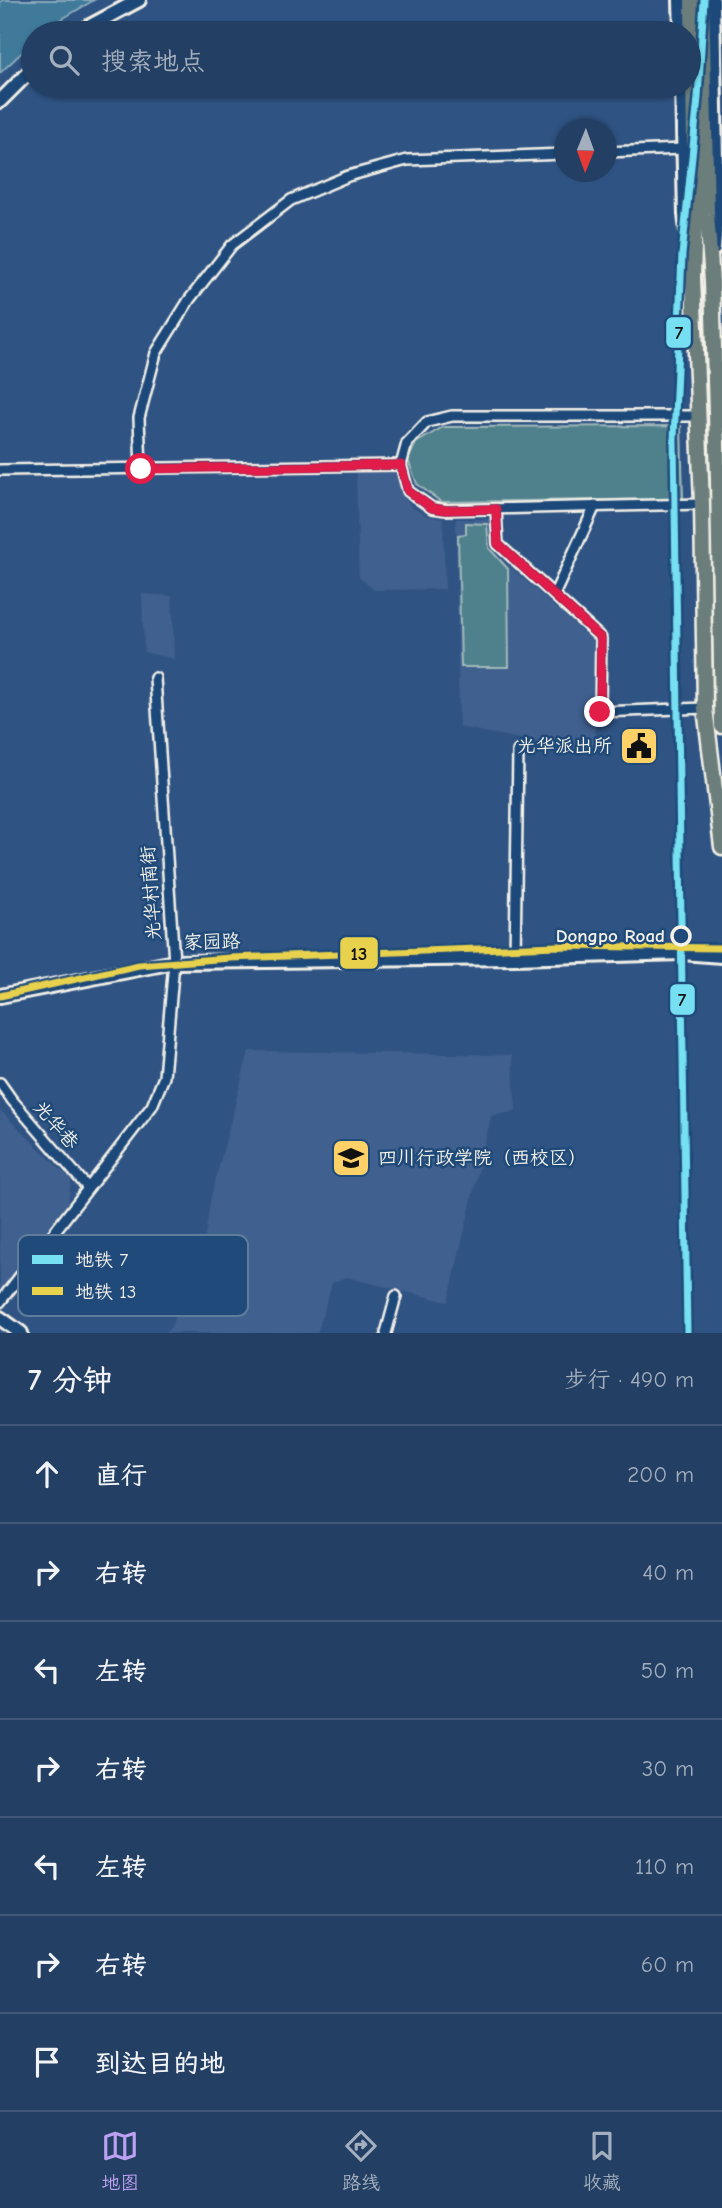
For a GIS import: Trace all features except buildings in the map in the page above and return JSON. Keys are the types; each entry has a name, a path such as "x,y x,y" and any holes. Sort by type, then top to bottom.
{"main road":[{"path":"692,0 693,21"},
{"path":"702,0 701,215 693,278 702,504 705,708 722,847"},
{"path":"696,98 701,215 712,281 719,438 722,726"}],"street":[{"path":"100,21 139,0"},
{"path":"680,0 681,21"},
{"path":"712,281 717,214 713,0"},
{"path":"0,101 21,80"},
{"path":"682,98 685,214 693,278"},
{"path":"617,152 684,149"},
{"path":"141,469 139,418 156,354 189,300 232,245 292,200 348,176 407,160 554,154"},
{"path":"699,415 452,415 427,422 407,443 401,465 408,491 432,508 446,510 702,504"},
{"path":"0,470 401,465"},
{"path":"554,595 595,506"},
{"path":"496,509 498,544 601,638 600,712 705,708"},
{"name":"光华村南街","path":"52,1235 152,1106 164,1077 174,962 155,678"},
{"path":"515,958 518,751"},
{"name":"家园路","path":"0,996 174,962 682,953 722,956"},
{"name":"光华巷","path":"0,1083 12,1101 88,1188"},
{"name":"光华村南街","path":"0,1302 18,1279"},
{"path":"386,1333 396,1296"},
{"path":"0,1318 21,1333"}],"shaded area":[{"path":"94,0 60,21 21,21 21,53 0,73 0,2"},
{"path":"398,472 404,496 411,507 428,516 443,519 445,589 374,590 359,577 356,473"},
{"path":"456,519 490,519 491,550 595,643 596,754 459,727"},
{"path":"142,594 172,596 174,659 144,652"},
{"name":"四川行政学院（西校区）","path":"249,1051 512,1055 516,1111 491,1116 448,1302 346,1277 332,1283 317,1333 166,1333 175,1316 248,1316 248,1235 205,1235 210,1201"},
{"path":"0,1110 71,1180 68,1202 43,1235 18,1235 18,1269 0,1290"}],"green space":[{"path":"681,426 683,499 441,502 417,484 408,460 416,443 443,427"},
{"path":"466,523 487,524 489,548 508,569 509,667 461,667 458,535 466,534"}],"metro line":[{"name":"7","path":"701,49 704,0"},
{"name":"7","path":"687,1333 674,439 682,255 698,98"},
{"name":"13","path":"0,996 139,965 230,958 558,946 722,948"}],"place":[{"name":"光华派出所","path":"639,746"},
{"name":"Dongpo Road","path":"681,936"},
{"name":"四川行政学院（西校区）","path":"351,1158"}],"route":[{"path":"141,469 401,465 408,491 432,508 496,509 498,544 601,638 600,712"}]}
